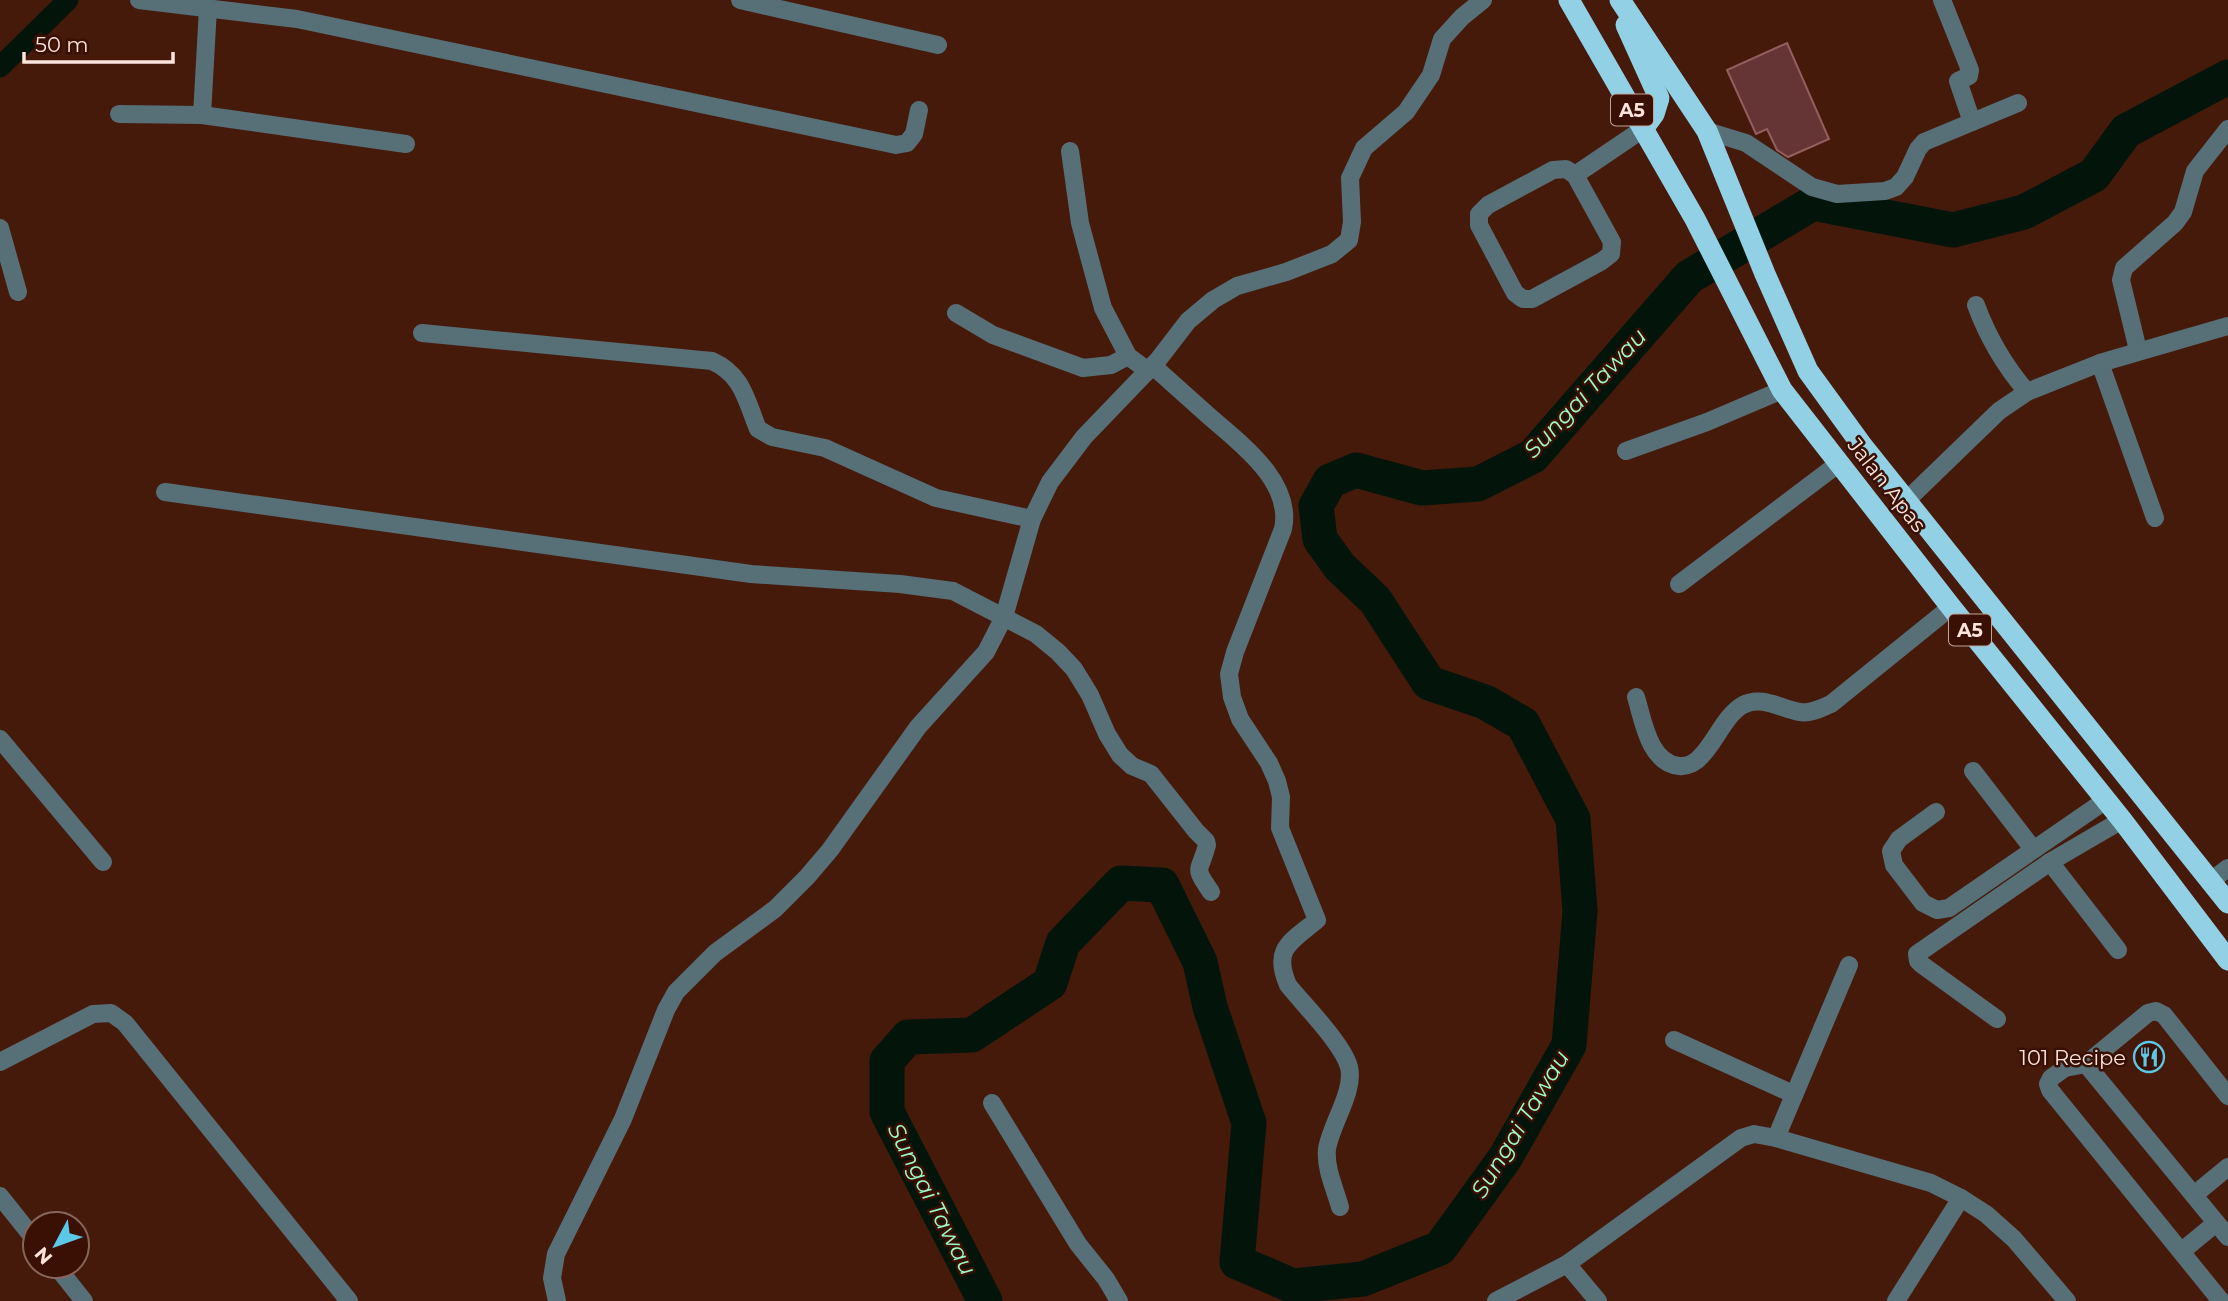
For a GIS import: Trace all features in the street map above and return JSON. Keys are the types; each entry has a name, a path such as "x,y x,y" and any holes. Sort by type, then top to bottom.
{"highway":[{"name":"Jalan Apas","path":"1569,0 1695,219 1782,390 2122,820 2228,960"},
{"name":"Jalan Apas","path":"1625,7 1707,131 1808,371 1861,444 2070,707 2219,874 2228,902"},
{"path":"1625,7 1629,34 1659,98 1654,114 1643,129"},
{"path":"1906,500 1903,509 1904,525 1930,580"}],"street":[{"path":"139,0 297,19 896,145 907,143 914,134 919,110"},
{"path":"740,0 938,45"},
{"path":"556,1301 552,1278 556,1254 622,1119 666,1010 676,992 715,953 775,909 807,877 830,850 918,727 986,652 1004,617 1032,520 1050,482 1084,437 1150,369 1188,321 1213,300 1237,286 1286,272 1332,254 1349,240 1352,222 1350,178 1364,148 1406,112 1431,75 1442,39 1483,0"},
{"path":"1942,0 1970,71 1969,76 1958,81 1972,122"},
{"path":"202,115 208,8"},
{"path":"1707,131 1746,143 1812,187 1837,194 1885,191 1896,187 1905,177 1924,142 2018,103"},
{"path":"119,114 202,115 406,144"},
{"path":"1576,175 1643,129"},
{"path":"2138,350 2121,280 2124,268 2175,223 2183,212 2195,171 2228,129"},
{"path":"1070,151 1080,223 1103,308 1128,356 1150,369 1251,453 1276,488 1286,517 1229,674 1232,697 1240,719 1269,763 1277,781 1281,797 1280,828 1317,920 1283,951 1280,961 1283,973 1288,985 1340,1049 1349,1065 1349,1086 1328,1147 1327,1159 1340,1207"},
{"path":"1566,169 1576,175 1612,242 1611,254 1532,299 1523,299 1515,293 1479,225 1479,215 1488,205 1553,170 1566,169"},
{"path":"0,228 19,292"},
{"path":"1976,305 1986,332 2006,368 2027,391"},
{"path":"956,313 993,335 1083,368 1111,365 1128,356"},
{"path":"1906,500 1999,411 2027,391 2138,350 2228,326"},
{"path":"422,333 712,361 726,367 739,380 758,429 772,437 825,448 936,498 1032,520"},
{"path":"2100,363 2155,518"},
{"path":"1626,451 1707,422 1782,390"},
{"path":"1679,584 1838,464"},
{"path":"165,492 751,573 900,584 953,591 1047,642 1074,669 1120,755 1132,766 1151,774 1206,841 1198,873 1211,892"},
{"path":"1636,697 1649,739 1657,754 1675,766 1687,766 1702,757 1722,727 1742,706 1758,701 1802,713 1831,704 1951,607"},
{"path":"0,739 103,862"},
{"path":"1973,771 2033,849"},
{"path":"1937,812 1899,839 1891,851 1894,865 1923,903 1937,910 1948,908 2106,800"},
{"path":"1997,1019 1921,964 1917,954 2050,862 2122,820"},
{"path":"2050,862 2118,950"},
{"path":"1776,1138 1849,965"},
{"path":"2221,1301 2050,1090 2049,1081 2065,1068 2086,1064 2148,1013 2156,1011 2164,1015 2228,1096"},
{"path":"0,1062 93,1014 111,1013 125,1023 349,1301"},
{"path":"1674,1040 1793,1094"},
{"path":"2086,1064 2228,1237"},
{"path":"992,1103 1078,1244 1106,1279 1119,1301"},
{"path":"1496,1301 1567,1264 1741,1138 1754,1134 1931,1183 1961,1198 1986,1214 2014,1239 2067,1301"},
{"path":"2194,1195 2228,1167"},
{"path":"0,1196 21,1222"},
{"path":"1896,1301 1961,1198"},
{"path":"2182,1251 2216,1223"},
{"path":"1567,1264 1598,1301"},
{"path":"67,1280 84,1301"}],"building":[{"path":"1787,43 1829,139 1788,157 1777,150 1767,129 1756,134 1727,70"}],"waterway":[{"path":"0,67 68,0"},
{"name":"Sungai Tawau","path":"985,1301 887,1112 887,1061 908,1037 972,1035 1050,983 1063,943 1121,883 1162,885 1200,962 1210,1007 1249,1123 1237,1262 1293,1286 1363,1279 1440,1248 1505,1158 1569,1045 1580,911 1573,819 1523,724 1485,702 1429,683 1375,600 1340,567 1320,539 1316,506 1330,481 1356,470 1422,488 1478,484 1533,456 1689,277 1813,203 1953,230 2024,212 2094,175 2126,131 2228,77"}],"place":[{"name":"101 Recipe","path":"2149,1057"}]}
